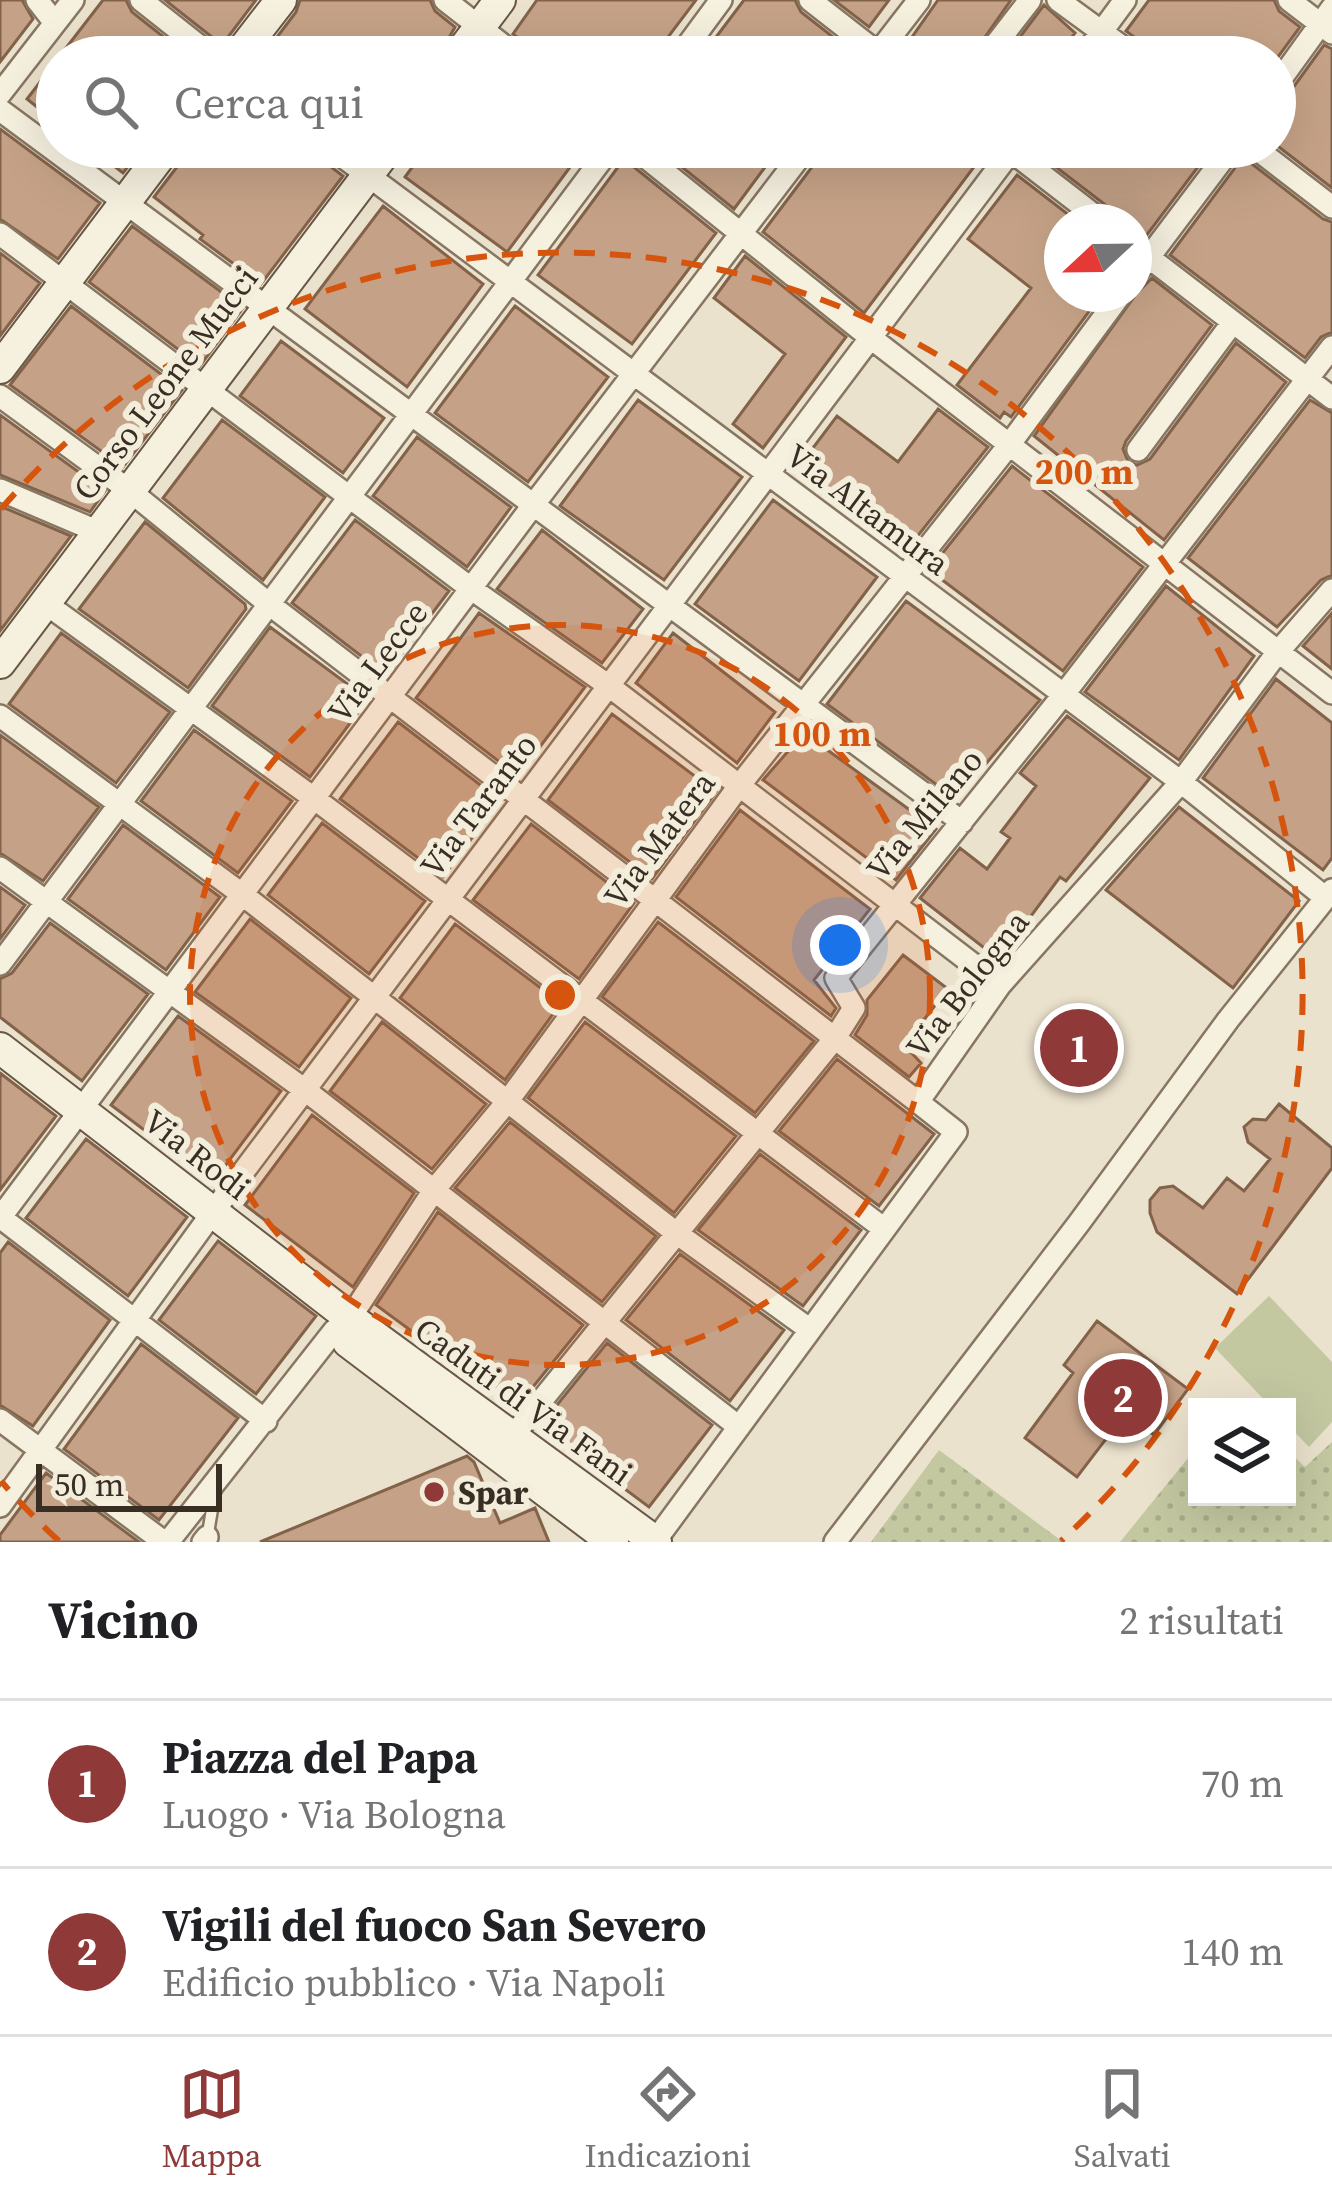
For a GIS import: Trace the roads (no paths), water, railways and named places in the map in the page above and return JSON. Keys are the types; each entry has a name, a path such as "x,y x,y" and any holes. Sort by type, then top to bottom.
{"street":[{"path":"38,0 55,23"},
{"path":"44,36 73,0"},
{"path":"141,0 186,36"},
{"path":"254,36 281,0"},
{"path":"445,0 491,36"},
{"path":"472,36 500,0"},
{"path":"694,36 721,0"},
{"path":"810,0 854,36"},
{"path":"893,36 919,0"},
{"path":"1002,36 1030,0"},
{"path":"1058,0 1109,36"},
{"path":"1098,36 1125,0"},
{"path":"1289,0 1328,22 1296,61"},
{"path":"2,85 36,45"},
{"path":"0,110 36,136"},
{"path":"81,168 962,822"},
{"path":"0,368 150,168"},
{"name":"Via Altamura","path":"358,168 1329,894"},
{"name":"Corso Leone Mucci","path":"0,664 374,168"},
{"path":"0,964 595,168"},
{"path":"660,168 1009,446 1332,693"},
{"name":"Via Lecce","path":"0,1217 791,168"},
{"name":"Via Taranto","path":"0,1506 213,1212 996,168"},
{"path":"1036,168 1081,204"},
{"path":"1152,239 1214,168"},
{"path":"1281,168 1332,207"},
{"path":"0,234 472,590 609,686 1000,985"},
{"path":"1152,260 1332,398"},
{"name":"Via Matera","path":"166,1542 342,1324 434,1190 1108,312"},
{"path":"1138,450 1233,322"},
{"name":"Via Milano","path":"835,1038 854,1008 836,978 1064,694 1332,346"},
{"path":"0,396 130,491 269,604 918,1102"},
{"path":"0,490 99,532"},
{"name":"Via Bologna","path":"655,1541 956,1132 918,1102 1000,985 1181,782 1277,653 1332,590"},
{"path":"45,603 315,799 883,1228"},
{"path":"0,716 243,895 675,1232 808,1329"},
{"path":"0,868 305,1090 739,1427"},
{"path":"835,1542 1228,1020 1329,894"},
{"path":"512,1437 835,1038"},
{"name":"Via Rodi","path":"0,1048 213,1212 342,1324"},
{"path":"0,1217 266,1421"},
{"path":"342,1324 613,1542"},
{"name":"Caduti di Via Fani","path":"342,1324 512,1437 655,1541"},
{"path":"0,1420 166,1542"}],"lane":[{"path":"206,1540 216,1482"}],"place":[{"name":"Piazza del Papa","path":"1079,1048"},
{"name":"Vigili del fuoco San Severo","path":"1123,1398"},
{"name":"Spar","path":"434,1492"}]}
